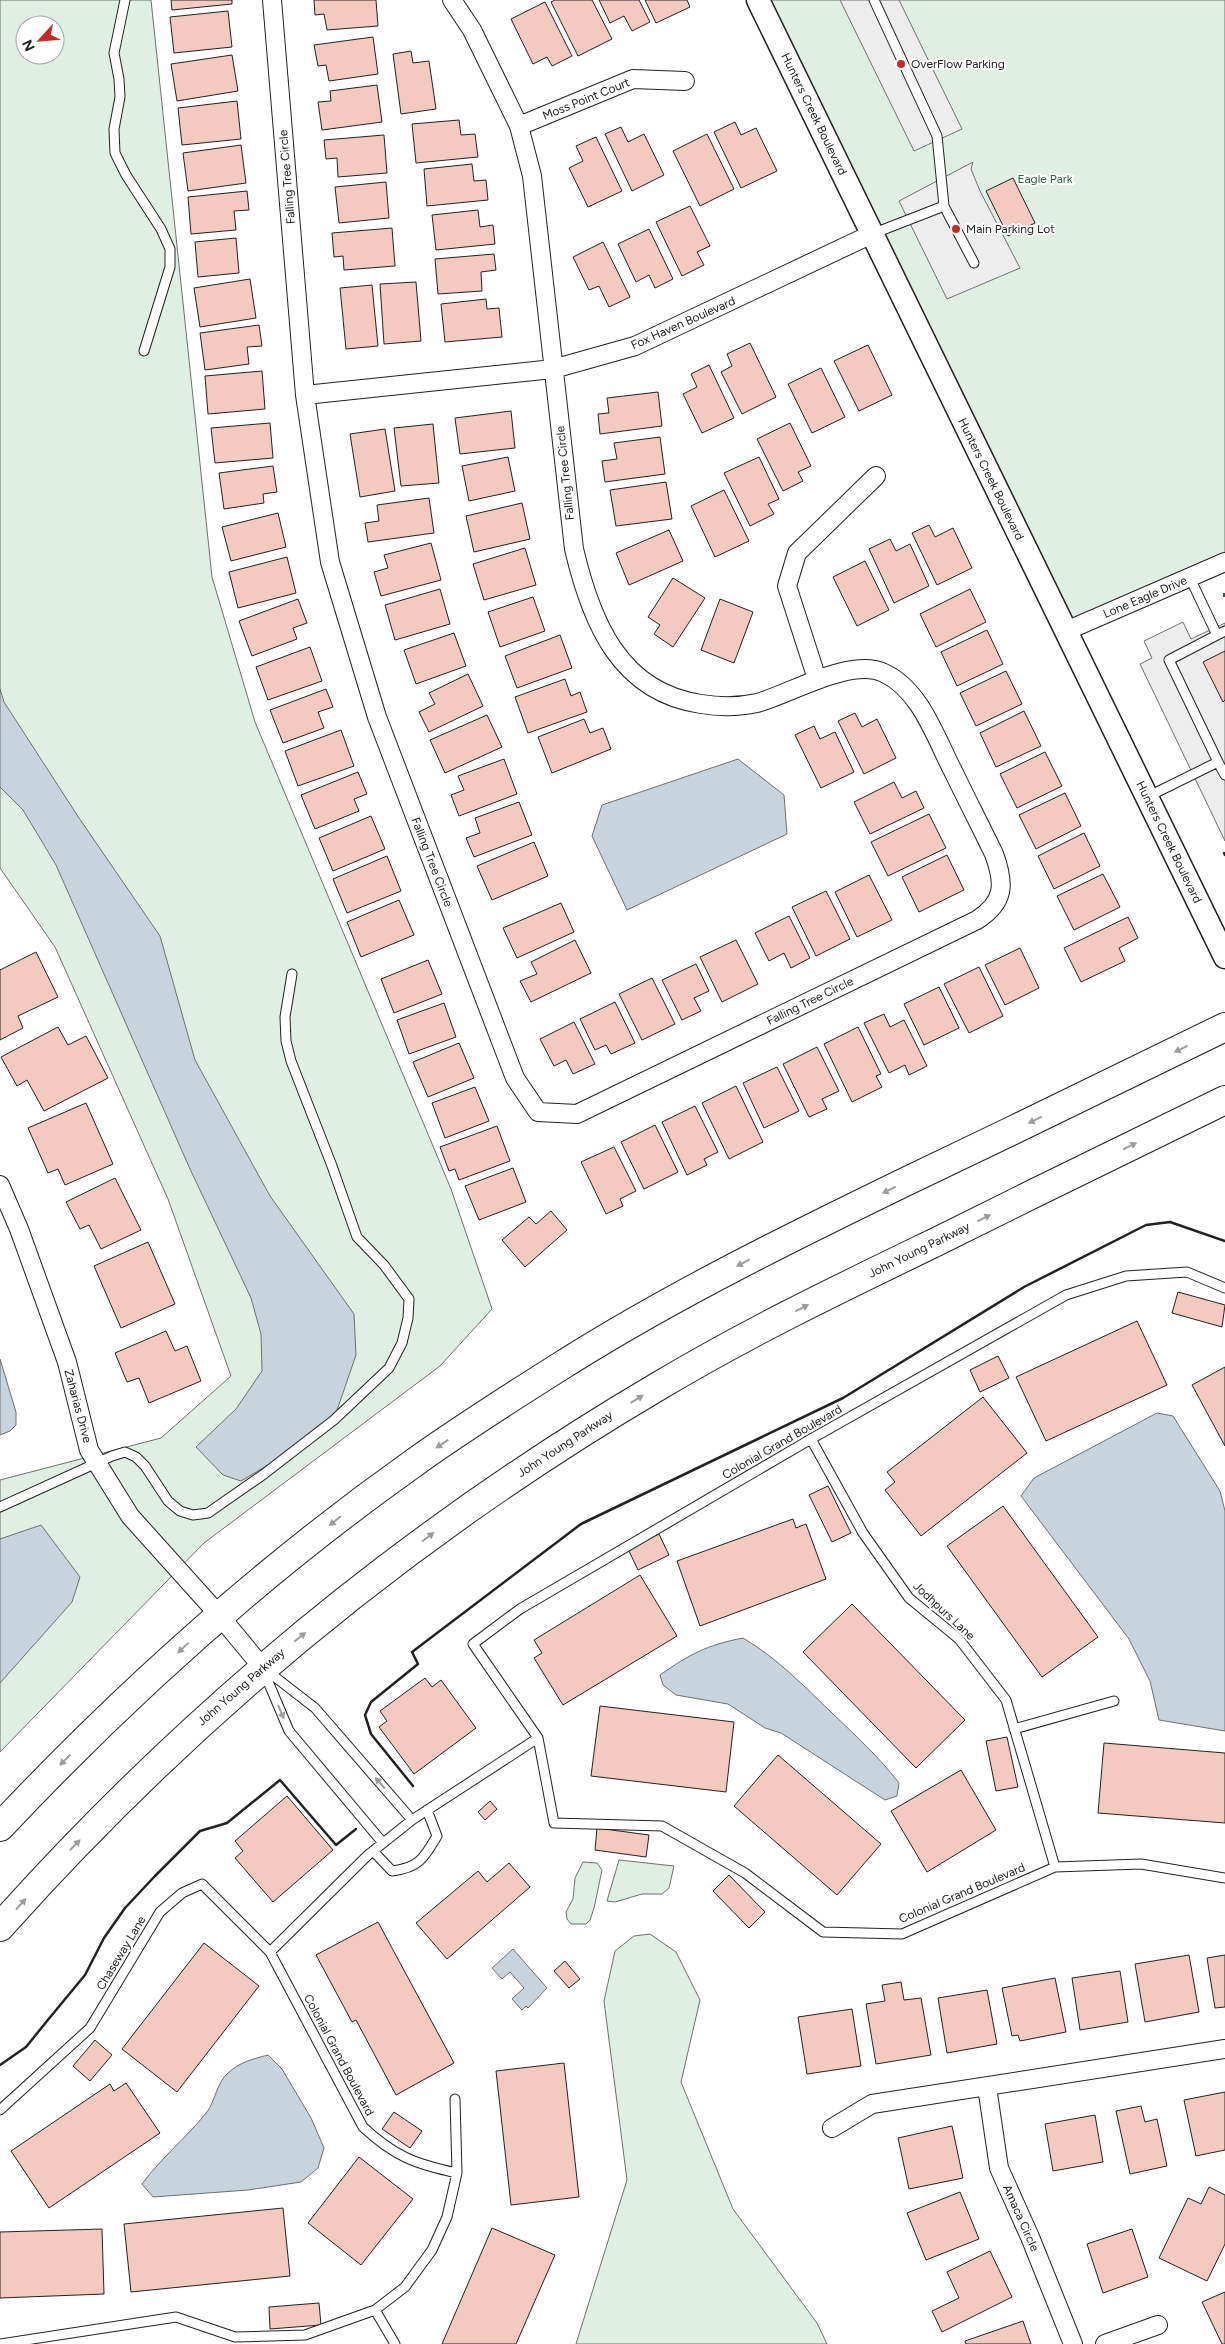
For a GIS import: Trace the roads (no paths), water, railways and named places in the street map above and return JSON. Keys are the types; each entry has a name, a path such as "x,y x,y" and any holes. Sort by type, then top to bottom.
{"highway":[{"path":"0,1827 40,1784 124,1702 219,1615 340,1517 414,1463 574,1358 794,1236 1225,1028"},
{"name":"John Young Parkway","path":"0,1927 118,1801 262,1667 350,1596 451,1519 584,1431 738,1340 1225,1100"}],"street":[{"name":"Falling Tree Circle","path":"272,0 304,395 330,562 377,717 515,1078 538,1112 577,1114 977,920 989,912 995,904 1002,885 1002,876 994,854 915,700 903,685 882,672 859,670 817,679 757,703 715,706 678,700 662,694 646,684 619,660 609,644 590,602 574,549 532,176 518,126 472,30 452,0"},
{"name":"Hunters Creek Boulevard","path":"758,0 1225,957"},
{"name":"Moss Point Court","path":"518,126 633,79 685,82"},
{"name":"Fox Haven Boulevard","path":"304,395 553,369 635,346 872,234"},
{"path":"817,679 787,586 797,553 876,476"},
{"name":"Lone Eagle Drive","path":"1066,631 1225,562"},
{"name":"Zaharias Drive","path":"0,1185 4,1206 19,1228 67,1362 89,1450 130,1516 219,1615 262,1667"},
{"path":"832,2128 872,2104 987,2088 1225,2049"},
{"name":"Amaca Circle","path":"987,2088 999,2168 1074,2344"},
{"path":"1104,2344 1158,2325"}],"lane":[{"path":"125,0 114,53 120,97 114,129 115,153 126,175 161,229 170,249 170,267 144,351"},
{"path":"874,0 937,136 944,206 974,263"},
{"path":"872,234 944,206"},
{"path":"1190,578 1221,633 1169,660 1225,775"},
{"path":"1147,797 1218,762"},
{"path":"0,1506 97,1462 126,1452 145,1466 159,1489 180,1511 193,1516 208,1513 264,1474 334,1420 389,1368 402,1343 408,1318 409,1299 384,1265 356,1237 332,1166 291,1061 286,1041 285,1017 292,974"},
{"name":"Colonial Grand Boulevard","path":"1225,1288 1187,1272 1126,1276 1066,1295 811,1439 520,1609 473,1644 538,1738 554,1823 662,1826 745,1873 823,1932 902,1934 1055,1867 1141,1864 1225,1878"},
{"name":"Jodhpurs Lane","path":"811,1439 863,1533 909,1598 959,1639 1006,1700 1055,1867"},
{"path":"262,1667 315,1708 412,1820"},
{"path":"262,1667 289,1731 383,1844"},
{"path":"1014,1729 1114,1701"},
{"path":"270,1952 374,1851 412,1820 538,1738"},
{"path":"374,1851 392,1871 408,1869 423,1859 437,1836 426,1810"},
{"name":"Chaseway Lane","path":"0,2110 90,2028 160,1912 182,1893 202,1884 270,1952"},
{"name":"Colonial Grand Boulevard","path":"270,1952 363,2127 384,2146 423,2166 457,2173"},
{"path":"0,2344 176,2317 235,2337 305,2335 375,2310 405,2287 432,2250 447,2217 457,2173 455,2099"},
{"path":"375,2310 395,2344"}],"place":[{"name":"OverFlow Parking","path":"901,64"},
{"name":"Main Parking Lot","path":"956,229"}],"park label":[{"name":"Eagle Park","path":"1045,179"}]}
